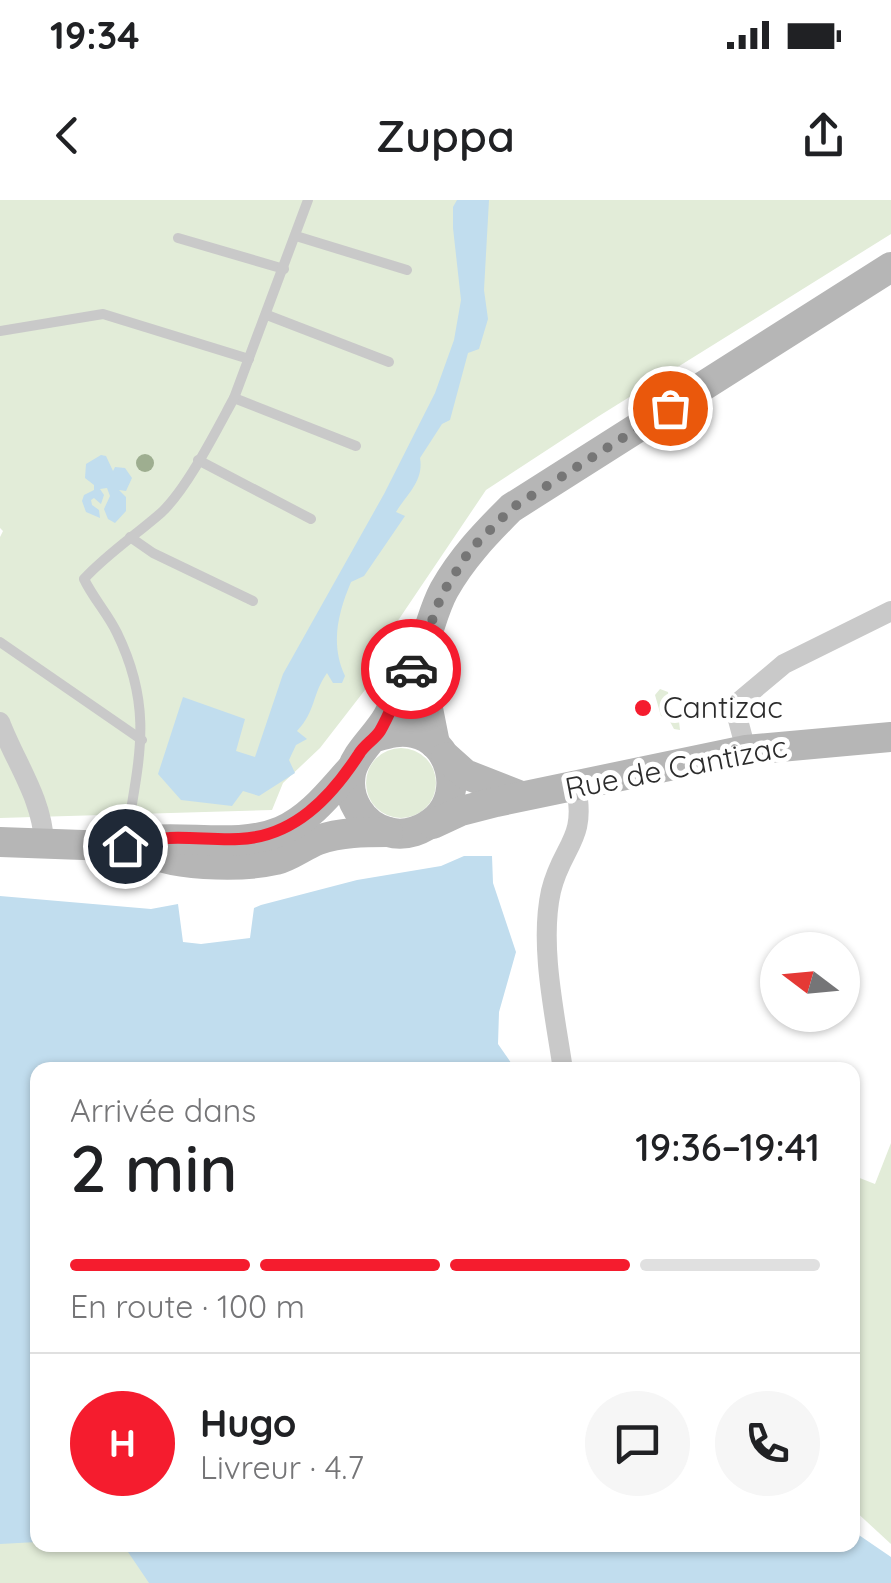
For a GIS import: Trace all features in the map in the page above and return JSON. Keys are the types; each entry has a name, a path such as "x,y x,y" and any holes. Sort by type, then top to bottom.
{"main road":[{"path":"376,737 418,658 442,594 470,550 512,508 891,267"},
{"path":"0,842 131,847 154,858 250,864 292,854 340,834 401,834 426,827 441,814 450,796 452,776 441,750 418,658"},
{"path":"131,847 149,840 241,840 280,832 308,814 351,769 360,750 376,737 396,731 417,733 464,774 521,796"},
{"name":"Rue de Cantizac","path":"426,827 461,811 521,796 746,750 891,737"},
{"path":"351,769 353,801 361,815 388,832"}],"street":[{"path":"746,750 738,720 740,700 784,664 891,610"},
{"path":"0,722 34,797 44,827 44,842"},
{"path":"562,1062 548,940 551,892 580,819 576,787"}],"lane":[{"path":"131,847 142,740 137,682 116,630 84,579 165,509 198,460 234,398 308,200"},
{"path":"296,236 407,270"},
{"path":"178,238 284,269"},
{"path":"0,331 103,314 249,359"},
{"path":"267,315 389,362"},
{"path":"234,398 356,446"},
{"path":"198,460 311,519"},
{"path":"130,537 154,553 253,601"},
{"path":"0,642 142,740"}],"green space":[{"path":"0,200 891,200 891,234 486,490 395,625 382,668 320,748 283,783 272,810 0,818"},
{"path":"660,689 668,692 672,713 678,713 680,730 661,716 655,695"},
{"path":"401,748 426,758 436,783 426,808 401,818 376,808 366,783 376,758"},
{"path":"891,1143 891,1544 860,1515 860,1178 875,1184"},
{"path":"0,1317 30,1331 30,1552 428,1552 443,1583 0,1583"}],"water":[{"path":"457,200 489,200 484,290 488,319 479,349 468,353 450,420 442,424 420,458 417,480 396,512 405,516 364,576 351,582 342,605 337,640 345,676 342,683 333,683 327,673 322,681 308,716 297,731 307,739 296,745 289,760 295,773 259,796 243,791 232,806 181,800 158,774 183,697 245,719 236,751 255,757 283,674 384,494 435,393 454,340 461,300 453,228"},
{"path":"106,456 113,471 115,467 125,468 132,478 126,491 119,490 126,497 126,511 115,523 108,519 104,509 110,496 107,488 100,489 104,495 101,504 91,500 100,518 86,512 82,501 84,495 94,490 85,478 86,464"},
{"path":"464,856 492,856 493,883 516,952 499,1012 498,1044 510,1062 30,1062 30,1542 0,1544 0,896 151,909 178,904 183,942 201,944 250,938 254,908 261,905 357,880 441,866"},
{"path":"860,1536 891,1557 891,1583 149,1583 128,1552 860,1552"}],"way so far":[{"path":"411,669 442,594 470,550 512,508 670,408"}],"place":[{"name":"Cantizac","path":"643,708"}],"route":[{"path":"125,846 138,848 149,840 167,838 241,840 280,832 293,824 328,795 351,769 360,750 376,737 411,669"}]}
